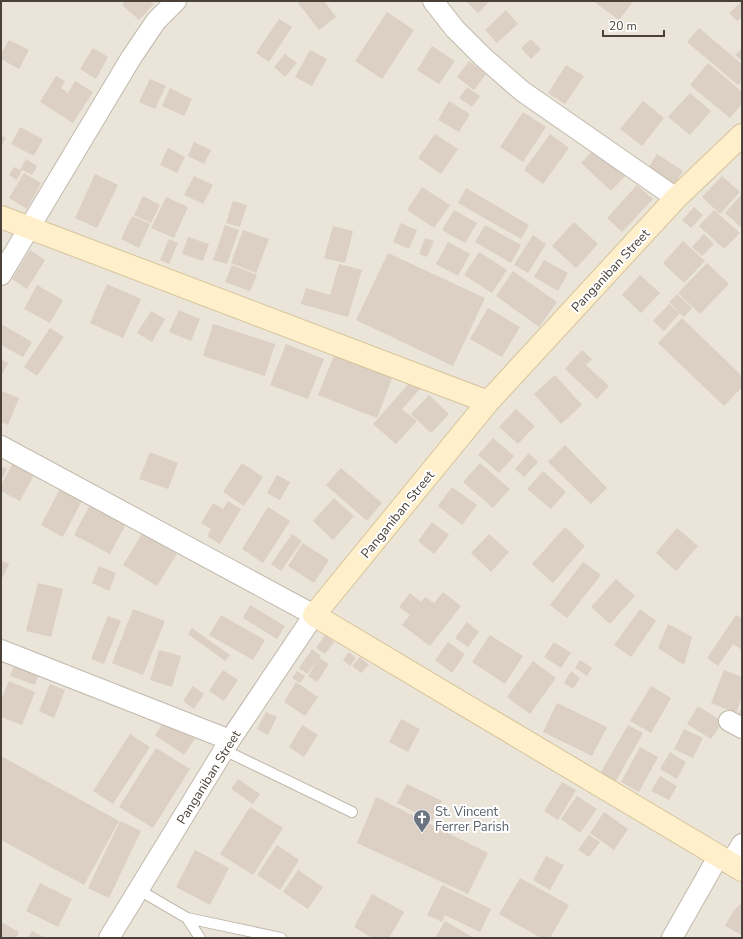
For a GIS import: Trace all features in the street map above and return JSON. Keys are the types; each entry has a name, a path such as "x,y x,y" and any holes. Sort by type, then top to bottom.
{"main road":[{"name":"Panganiban Street","path":"314,615 488,402 676,198 742,135"},
{"path":"1,217 488,402"},
{"path":"314,615 730,864"}],"street":[{"path":"1,276 28,228 131,58 156,22 176,1"},
{"path":"433,1 455,29 483,57 522,91 676,198"},
{"path":"1,446 314,615"},
{"name":"Panganiban Street","path":"109,938 227,745 314,615"},
{"path":"1,650 227,745"},
{"path":"672,938 730,864 742,844"}],"lane":[{"path":"227,745 352,812"},
{"path":"139,890 186,918 280,938"},
{"path":"186,918 200,938"}],"shaded area":[{"path":"1,1 742,1 742,938 1,938"}],"building":[{"path":"125,1 150,1 154,4 139,20 122,5"},
{"path":"301,1 324,1 336,17 319,30 298,3"},
{"path":"466,1 490,1 478,13"},
{"path":"593,1 630,1 632,3 619,20"},
{"path":"742,1 742,17 737,21 729,13"},
{"path":"506,10 518,24 497,43 485,30"},
{"path":"387,12 414,30 382,79 355,61"},
{"path":"279,19 292,27 269,62 256,53"},
{"path":"699,28 742,64 742,81 738,85 687,42"},
{"path":"531,39 541,49 531,59 521,48"},
{"path":"9,40 29,50 19,69 1,59 1,54"},
{"path":"432,46 455,61 439,84 417,70"},
{"path":"93,48 108,57 96,79 80,69"},
{"path":"742,48 742,61 735,55"},
{"path":"310,50 327,59 312,86 295,77"},
{"path":"285,54 297,63 285,77 274,67"},
{"path":"469,61 486,74 474,90 457,77"},
{"path":"708,63 742,92 742,104 730,118 690,85"},
{"path":"566,65 584,76 565,104 548,93"},
{"path":"56,76 65,81 61,88 68,93 75,81 93,92 73,123 40,102"},
{"path":"150,79 166,86 155,109 139,102"},
{"path":"467,87 480,96 472,107 459,98"},
{"path":"170,88 192,99 184,116 162,106"},
{"path":"690,93 711,111 690,135 668,117"},
{"path":"449,101 470,114 459,132 438,120"},
{"path":"643,101 664,118 642,146 620,129"},
{"path":"523,112 546,127 523,162 500,147"},
{"path":"20,127 43,139 34,156 11,144"},
{"path":"435,134 458,149 441,174 418,158"},
{"path":"550,134 569,148 543,184 524,170"},
{"path":"1,136 6,138 1,147"},
{"path":"194,142 211,150 204,164 188,156"},
{"path":"596,147 626,175 611,191 581,163"},
{"path":"168,148 185,157 177,173 160,165"},
{"path":"657,154 683,171 674,185 648,168"},
{"path":"26,159 37,166 32,175 22,170 17,180 9,175 14,167 20,170"},
{"path":"24,173 41,183 27,209 9,198"},
{"path":"95,174 118,185 97,228 75,218"},
{"path":"194,176 213,185 203,204 184,195"},
{"path":"722,176 740,192 720,214 702,197"},
{"path":"637,185 653,199 622,232 607,218"},
{"path":"422,187 450,205 434,228 407,210"},
{"path":"466,188 529,225 521,239 458,203"},
{"path":"742,194 742,228 725,213"},
{"path":"143,196 160,205 151,223 134,215"},
{"path":"166,197 188,207 174,238 151,228"},
{"path":"233,201 247,205 240,227 226,223"},
{"path":"694,207 703,215 691,228 682,220"},
{"path":"454,210 477,223 465,243 442,230"},
{"path":"714,210 740,233 724,249 699,226"},
{"path":"132,216 150,224 139,248 121,239"},
{"path":"574,222 598,244 576,268 552,246"},
{"path":"401,223 417,230 409,249 393,242"},
{"path":"225,225 239,230 227,264 213,260"},
{"path":"485,225 521,245 511,263 475,242"},
{"path":"333,226 353,231 345,263 324,258"},
{"path":"243,230 269,239 256,273 231,263"},
{"path":"704,234 714,244 702,256 692,247"},
{"path":"533,235 546,244 528,273 514,265"},
{"path":"188,237 209,244 203,261 182,254"},
{"path":"425,238 434,241 427,257 419,254"},
{"path":"169,239 178,243 169,264 160,260"},
{"path":"683,241 705,261 684,283 663,263"},
{"path":"448,242 470,254 458,276 436,264"},
{"path":"30,250 45,260 27,289 12,279"},
{"path":"479,252 507,270 492,293 464,275"},
{"path":"388,253 485,298 453,366 356,320"},
{"path":"544,260 568,273 558,291 534,277"},
{"path":"707,263 729,284 700,314 678,293"},
{"path":"339,264 362,270 348,317 301,304 306,288 330,295"},
{"path":"232,265 257,275 250,291 225,282"},
{"path":"513,271 557,302 539,327 496,296"},
{"path":"640,275 660,293 641,313 622,295"},
{"path":"107,284 141,299 123,338 90,323"},
{"path":"37,285 63,300 50,323 24,309"},
{"path":"677,294 692,308 684,317 669,302"},
{"path":"669,304 680,313 664,331 653,321"},
{"path":"488,308 520,327 502,357 470,339"},
{"path":"179,310 200,319 191,341 169,332"},
{"path":"151,311 165,319 152,342 137,333"},
{"path":"682,318 742,376 742,387 724,406 658,343"},
{"path":"1,324 32,342 23,357 1,345"},
{"path":"213,324 275,344 265,376 203,356"},
{"path":"50,328 64,337 37,376 24,367"},
{"path":"286,344 324,359 308,399 270,385"},
{"path":"582,350 592,359 586,365 609,386 597,399 565,369"},
{"path":"335,353 393,376 377,418 318,395"},
{"path":"1,359 8,363 1,377"},
{"path":"555,375 582,405 561,424 534,394"},
{"path":"413,379 422,387 402,409 417,421 396,444 373,424"},
{"path":"2,391 19,398 8,425 1,422"},
{"path":"429,395 449,414 431,433 411,414"},
{"path":"516,409 535,426 518,444 499,427"},
{"path":"493,438 514,456 499,473 478,455"},
{"path":"565,445 607,488 591,504 548,462"},
{"path":"150,452 178,463 168,489 139,479"},
{"path":"529,453 538,462 524,477 515,469"},
{"path":"13,463 34,475 20,501 1,491 1,485"},
{"path":"242,463 263,477 244,506 223,492"},
{"path":"480,463 510,489 493,508 463,482"},
{"path":"1,466 7,469 1,481"},
{"path":"341,468 382,503 367,521 326,485"},
{"path":"543,471 566,492 551,509 527,489"},
{"path":"277,475 290,482 280,500 267,493"},
{"path":"61,487 83,499 63,537 41,525"},
{"path":"452,487 477,505 462,525 438,506"},
{"path":"334,498 354,516 333,540 313,521"},
{"path":"228,501 241,509 220,544 207,536 211,529 201,523 213,503 223,509"},
{"path":"91,503 127,522 110,554 74,535"},
{"path":"268,507 290,521 263,563 242,549"},
{"path":"432,522 449,535 434,554 418,541"},
{"path":"565,527 585,546 553,583 532,564"},
{"path":"677,528 698,546 676,571 656,553"},
{"path":"143,532 177,554 157,586 123,565"},
{"path":"292,534 302,541 281,571 271,564"},
{"path":"489,534 509,552 491,572 471,553"},
{"path":"303,543 329,560 314,583 288,566"},
{"path":"1,560 9,564 1,581"},
{"path":"583,562 601,575 567,618 550,605"},
{"path":"99,566 116,573 109,591 92,583"},
{"path":"616,579 635,596 610,624 591,607"},
{"path":"38,583 63,589 51,637 26,631"},
{"path":"443,592 461,606 430,646 402,625 410,615 399,607 410,593 421,602 425,597 434,603"},
{"path":"250,605 285,626 277,639 243,618"},
{"path":"133,609 165,621 143,675 112,663"},
{"path":"640,609 656,621 631,657 614,645"},
{"path":"221,615 265,640 253,660 209,635"},
{"path":"736,615 742,618 742,650 733,644 718,666 707,658"},
{"path":"108,616 121,621 104,664 91,659"},
{"path":"467,622 479,632 468,647 455,638"},
{"path":"668,624 692,637 684,665 658,648"},
{"path":"192,628 230,655 225,661 188,634"},
{"path":"325,635 334,642 325,654 316,648"},
{"path":"490,635 523,656 505,684 472,662"},
{"path":"448,642 465,654 452,673 435,660"},
{"path":"554,642 571,653 561,668 544,657"},
{"path":"312,649 321,656 307,674 299,668"},
{"path":"159,650 181,656 172,687 150,680"},
{"path":"349,652 356,658 350,666 343,660"},
{"path":"360,657 369,665 361,673 352,666"},
{"path":"319,658 329,664 317,682 308,676"},
{"path":"580,660 592,668 587,676 575,668"},
{"path":"16,661 40,671 35,685 10,676"},
{"path":"533,661 556,678 530,714 507,697"},
{"path":"223,670 238,680 224,701 209,691"},
{"path":"724,670 742,677 742,697 736,713 711,703"},
{"path":"297,671 305,676 300,683 292,678"},
{"path":"571,671 580,678 573,689 564,683"},
{"path":"9,681 35,692 22,725 1,717 1,700"},
{"path":"296,682 318,697 305,716 284,702"},
{"path":"50,684 65,690 54,718 39,711"},
{"path":"193,686 204,694 194,709 183,701"},
{"path":"651,686 671,698 651,733 630,721"},
{"path":"557,703 607,727 592,756 543,732"},
{"path":"698,706 723,722 711,739 687,724"},
{"path":"742,707 742,718 737,715"},
{"path":"266,712 277,717 268,735 257,729"},
{"path":"166,719 195,739 184,755 155,735"},
{"path":"401,719 420,729 408,752 389,742"},
{"path":"302,725 318,735 304,757 289,747"},
{"path":"628,725 643,733 613,786 598,777"},
{"path":"684,729 703,738 693,758 674,749"},
{"path":"130,734 150,747 113,804 93,791"},
{"path":"640,747 658,757 639,792 621,782"},
{"path":"156,748 190,769 153,828 119,807"},
{"path":"670,752 686,762 677,779 660,769"},
{"path":"1,756 119,821 84,885 1,840"},
{"path":"660,776 677,786 669,800 651,791"},
{"path":"238,779 260,794 253,804 231,789"},
{"path":"562,782 576,790 558,820 544,811"},
{"path":"407,784 442,801 432,821 397,803"},
{"path":"577,796 597,809 580,833 561,819"},
{"name":"St. Vincent Ferrer Parish","path":"376,797 488,853 468,894 357,843"},
{"path":"250,807 283,828 253,875 220,854"},
{"path":"604,812 628,829 614,850 590,833"},
{"path":"120,821 141,831 109,898 88,888"},
{"path":"589,835 600,842 589,857 578,850"},
{"path":"277,845 299,860 280,890 257,875"},
{"path":"195,850 229,868 210,905 176,887"},
{"path":"546,856 564,865 550,890 533,880"},
{"path":"298,870 323,887 308,909 283,892"},
{"path":"520,878 569,905 550,938 541,938 499,914"},
{"path":"40,883 72,899 58,927 26,911"},
{"path":"442,885 491,909 480,932 445,915 442,922 427,915"},
{"path":"372,894 404,912 389,938 372,938 354,927"},
{"path":"742,903 742,935 725,926 734,910"},
{"path":"445,921 474,938 435,938"},
{"path":"1,922 19,932 16,938 1,938"},
{"path":"32,931 46,938 28,938"}],"place":[{"name":"St. Vincent Ferrer Parish","path":"422,833"}]}
